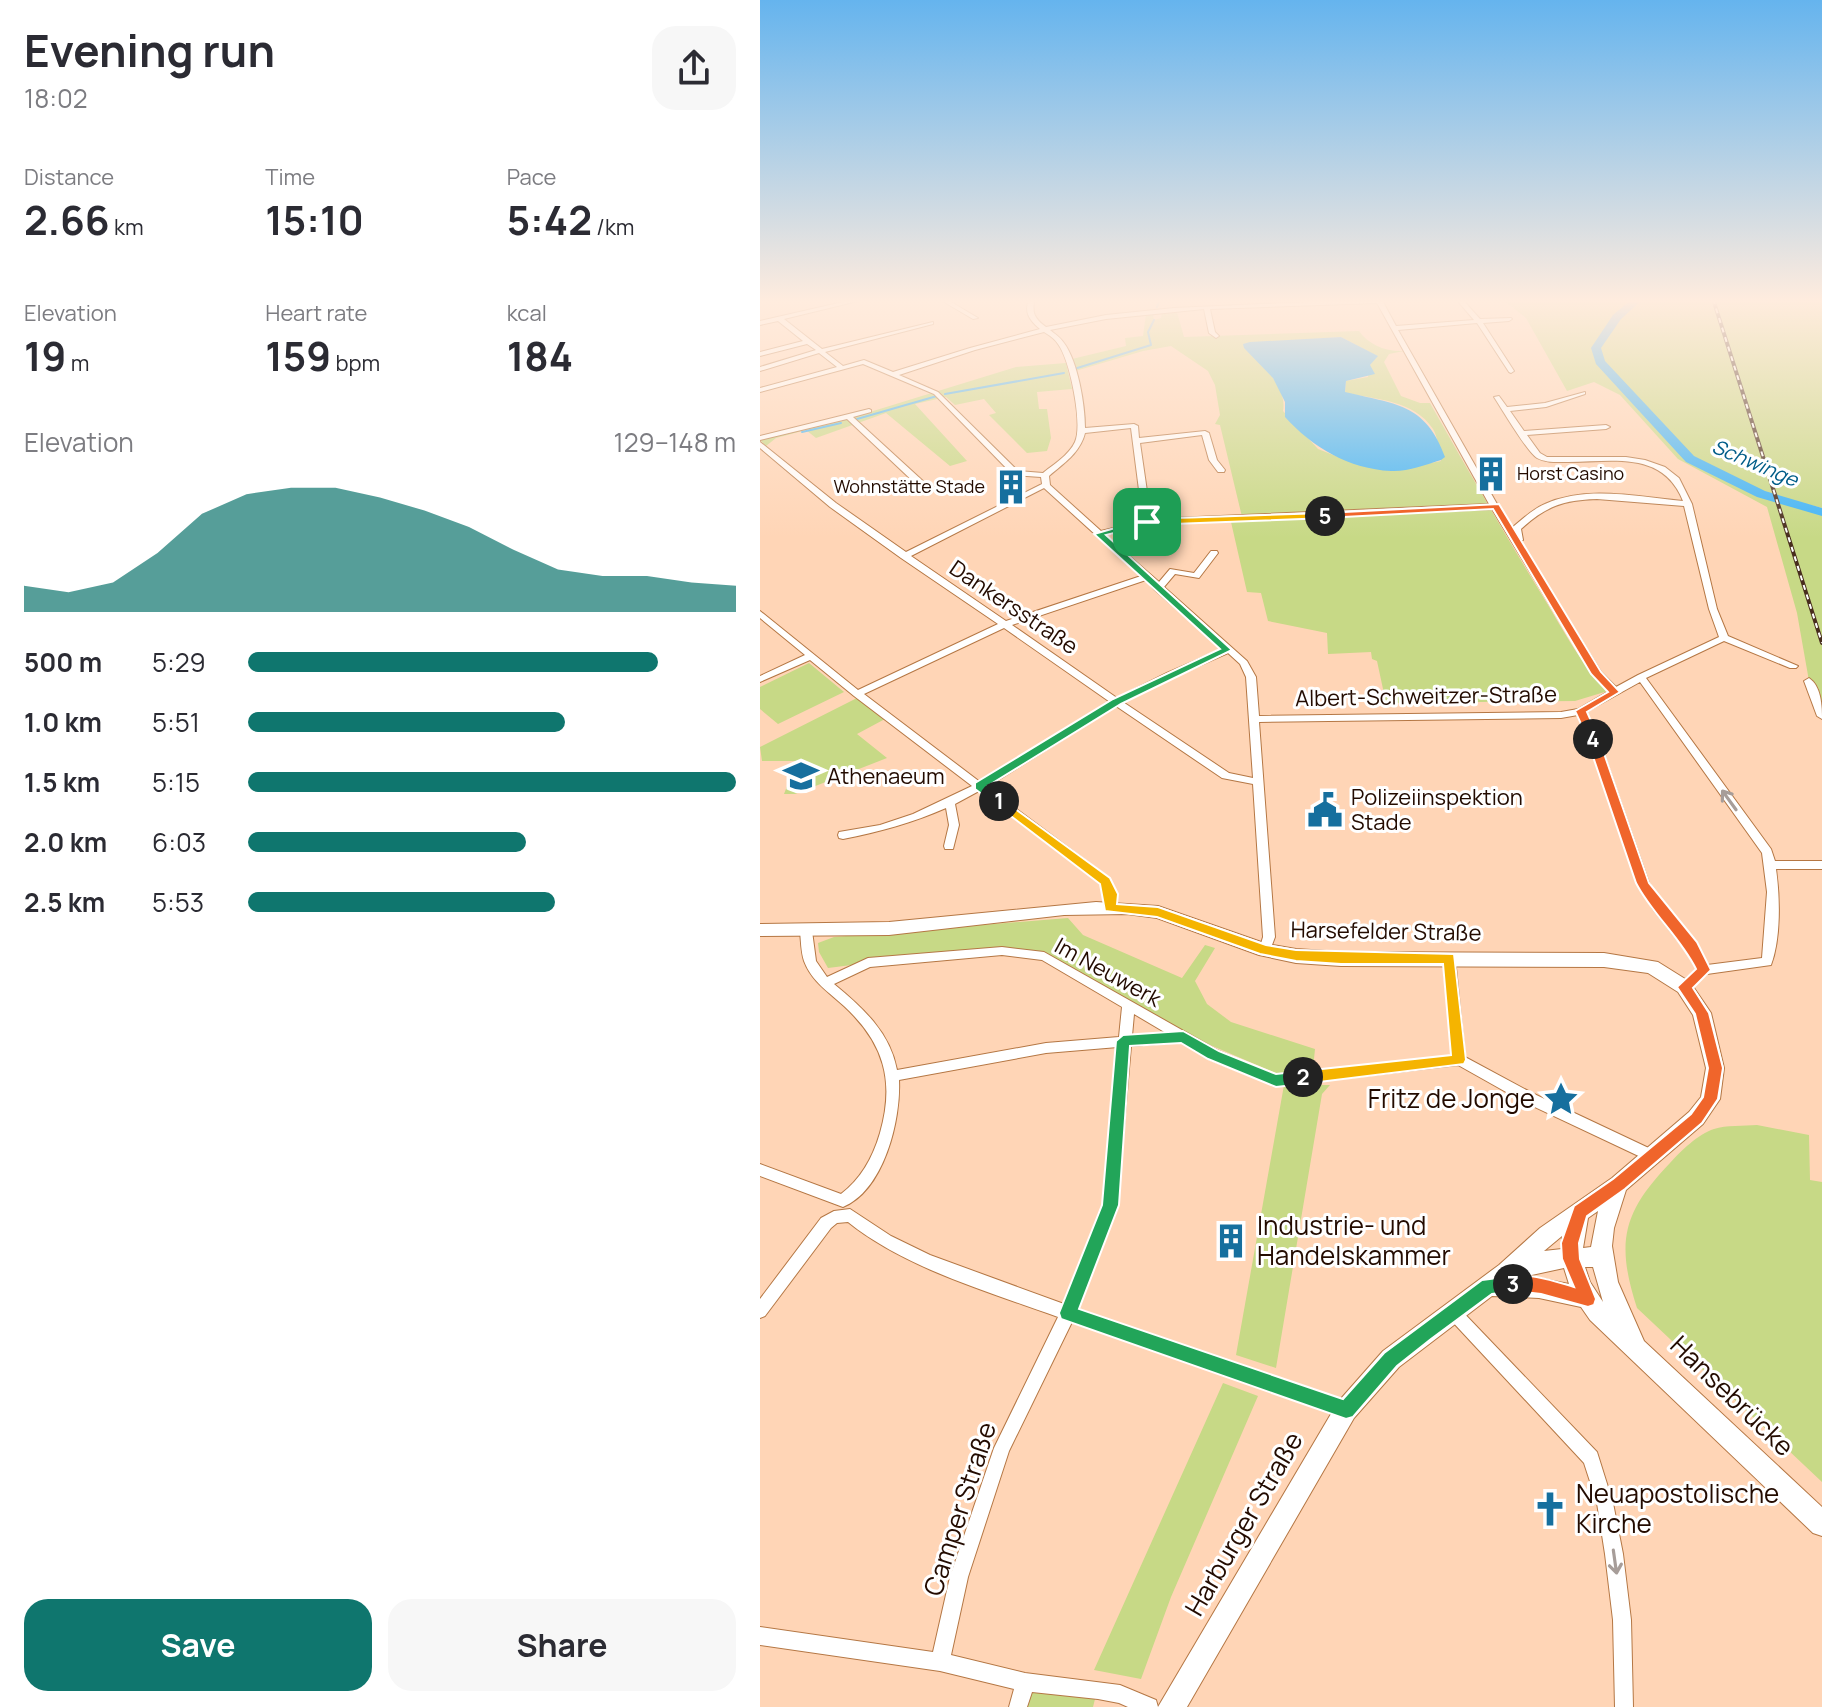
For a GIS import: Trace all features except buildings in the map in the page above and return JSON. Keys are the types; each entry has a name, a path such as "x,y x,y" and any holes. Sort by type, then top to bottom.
{"main road":[{"name":"Harsefelder Straße","path":"760,930 906,927 1109,908 1158,912 1265,950 1341,959 1604,960 1652,967 1684,987 1702,1013 1715,1068"},
{"name":"Harburger Straße","path":"1172,1707 1346,1410 1391,1359 1507,1272 1547,1235 1619,1184 1696,1118 1710,1099 1715,1068"},
{"name":"Harburger Straße","path":"1547,1235 1570,1251 1600,1257 1601,1234 1619,1184"},
{"path":"1570,1251 1580,1212"},
{"name":"Harburger Straße","path":"1507,1272 1570,1251"},
{"name":"Hansebrücke","path":"1570,1251 1588,1299 1610,1325 1636,1345 1822,1524"},
{"name":"Hansebrücke","path":"1600,1257 1614,1303 1636,1345"},
{"path":"1488,1286 1521,1283 1588,1299"}],"street":[{"path":"760,390 800,379"},
{"path":"904,379 936,393 1016,473 1045,480 1099,534 1244,663 1251,677 1269,937 1265,950"},
{"path":"904,556 1045,480 1073,450 1081,431 1072,379"},
{"path":"1424,379 1597,674 1615,692"},
{"path":"1505,409 1546,405 1583,393"},
{"path":"1497,397 1537,455 1546,459 1647,462 1669,472 1682,487 1688,504 1713,609 1724,638 1793,666"},
{"path":"760,441 869,411"},
{"path":"849,417 921,484"},
{"path":"1081,431 1134,426 1147,522"},
{"path":"1524,433 1606,427"},
{"path":"1135,441 1205,433 1213,460 1221,470"},
{"name":"Dankersstraße","path":"760,441 833,505 1117,702 1226,776 1258,782"},
{"path":"1519,545 1517,528 1548,504 1573,498 1688,504"},
{"path":"1099,534 1147,522 1496,506"},
{"path":"1158,588 1173,571 1196,576 1214,553"},
{"path":"857,694 1005,624 1146,577"},
{"path":"760,614 857,694 1105,881 1111,894 1109,908"},
{"name":"Albert-Schweitzer-Straße","path":"1254,719 1561,715 1581,711 1641,677 1724,638"},
{"path":"843,835 893,824 950,803 1117,702 1227,650"},
{"path":"760,679 811,656"},
{"path":"1641,677 1767,852 1771,865 1771,932 1767,962 1704,970 1684,987"},
{"path":"1809,681 1822,716"},
{"path":"1581,711 1643,883 1650,896 1692,946 1704,970"},
{"path":"949,846 954,825 950,803"},
{"path":"1771,865 1822,865"},
{"path":"760,1170 843,1201 853,1194 876,1161 889,1128 893,1076 885,1046 868,1020 824,983 809,958 806,931"},
{"name":"Im Neuwerk","path":"824,983 868,963 1002,951 1044,956 1214,1055 1276,1081 1459,1060"},
{"path":"1449,958 1459,1060 1527,1097 1650,1155"},
{"name":"Camper Straße","path":"940,1662 959,1577 1002,1448 1068,1313 1110,1205 1128,1007"},
{"path":"893,1076 1046,1048 1183,1037"},
{"path":"760,1311 834,1217 850,1215 872,1235 908,1252 1068,1313 1346,1410"},
{"path":"1453,1312 1591,1458 1605,1503 1614,1554 1622,1620 1624,1707"},
{"path":"760,1636 940,1662 1149,1707"},
{"path":"1018,1707 1025,1682"}],"green space":[{"path":"978,379 1070,379 1072,389 1037,392 1039,409 1047,409 1051,438 1047,451 1027,453 989,415 996,413 984,399 955,405 946,397 915,404 967,461 950,466 886,413 816,438 806,430 776,438 766,446 760,440 844,420"},
{"path":"1212,379 1274,379 1281,392 1283,411 1318,449 1346,460 1391,471 1441,461 1433,429 1425,419 1405,406 1345,393 1346,381 1392,379 1401,396 1430,403 1566,636 1608,691 1575,701 1386,703 1377,661 1372,659 1371,652 1328,654 1327,633 1268,621 1261,593 1247,592 1231,522 1243,521 1220,425 1215,424 1220,415"},
{"path":"1560,379 1822,379 1822,508 1807,504 1806,510 1822,514 1822,716 1809,681 1797,613 1767,507 1678,459 1620,395 1594,382 1567,391"},
{"path":"809,663 844,692 778,724 760,709 760,687"},
{"path":"857,698 885,719 857,734 887,758 795,794 784,794 797,761 762,761 760,747"},
{"path":"1068,918 1083,935 1182,978 1205,945 1215,948 1195,981 1207,1004 1231,1022 1315,1049 1313,1069 1278,1074 1187,1035 1046,954 995,947 828,968 819,952 818,943 834,937"},
{"path":"1315,1081 1315,1085 1330,1085 1322,1094 1276,1368 1236,1355 1284,1085"},
{"path":"1757,1125 1809,1135 1810,1180 1822,1182 1822,1482 1637,1308 1630,1285 1626,1247 1628,1230 1633,1214 1654,1181 1690,1143 1708,1131"},
{"path":"1223,1383 1258,1396 1171,1597 1141,1679 1094,1670"},
{"path":"1031,1691 1095,1699 1093,1707 1027,1707"}],"water":[{"path":"1273,379 1356,379 1346,381 1345,392 1393,404 1418,416 1437,439 1445,457 1416,468 1391,471 1346,461 1319,447 1296,428 1285,417 1285,402"}],"waterway":[{"path":"945,394 1032,379"},
{"name":"Schwinge","path":"1615,379 1690,459 1761,494 1822,512"},
{"path":"857,419 937,396"},
{"path":"802,432 841,423"}],"railway":[{"path":"1738,379 1822,643"}],"place":[{"name":"Horst Casino","path":"1491,474"},
{"name":"Wohnstätte Stade","path":"1011,487"},
{"name":"Athenaeum","path":"801,776"},
{"name":"Polizeiinspektion Stade","path":"1325,810"},
{"name":"Fritz de Jonge","path":"1561,1099"},
{"name":"Industrie- und Handelskammer","path":"1231,1241"},
{"name":"Neuapostolische Kirche","path":"1550,1509"}],"route":[{"path":"1496,506 1597,674 1615,692 1581,711 1643,883 1650,896 1692,946 1704,970 1684,987 1702,1013 1715,1068 1710,1099 1696,1118 1619,1184 1580,1212 1570,1243 1571,1259 1588,1299 1521,1283 1488,1286 1391,1359 1346,1410 1068,1313 1110,1205 1123,1041 1183,1037 1214,1055 1276,1081 1459,1060 1449,958 1341,959 1296,956 1265,950 1158,912 1109,908 1111,894 1105,881 980,786 1117,702 1227,650 1099,534 1147,522 1496,506"}]}
